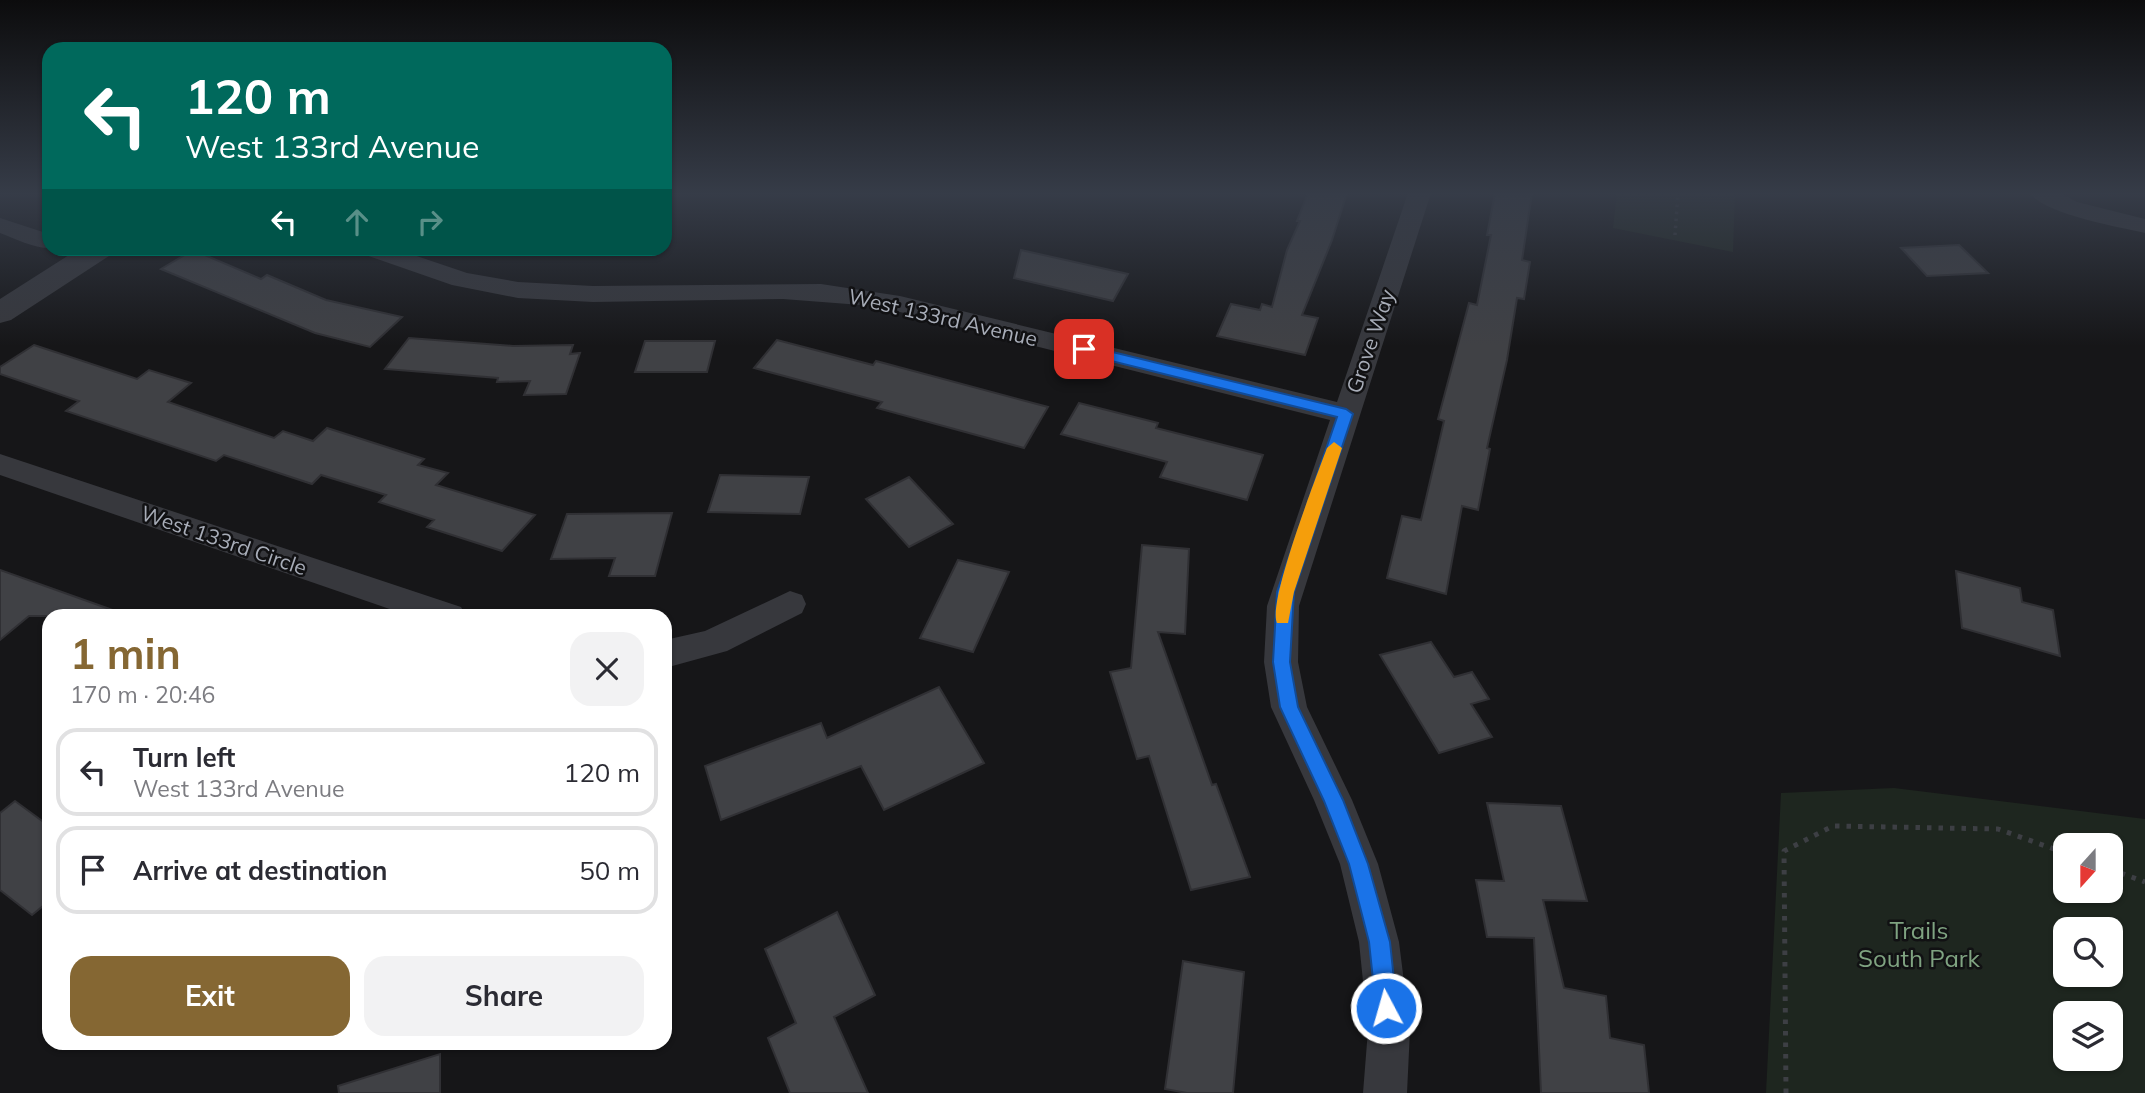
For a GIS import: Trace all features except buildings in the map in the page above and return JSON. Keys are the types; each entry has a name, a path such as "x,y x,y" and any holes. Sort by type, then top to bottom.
{"street":[{"name":"Grove Way","path":"1385,1093 1389,1030 1379,942 1359,864 1333,800 1289,707 1281,662 1285,592 1403,244"},
{"path":"0,313 78,256"},
{"name":"West 133rd Avenue","path":"392,256 452,277 519,290 595,294 785,291 900,304 1346,414"},
{"name":"West 133rd Circle","path":"0,464 428,609"},
{"path":"672,653 695,650 724,640 790,604"}],"path":[{"path":"1786,1093 1784,851 1833,826 1998,829 2053,849"},
{"path":"2123,873 2145,881"}],"green space":[{"path":"1693,244 1733,244 1733,252"},
{"name":"Trails South Park","path":"1894,788 2145,819 2145,1093 1766,1093 1781,793"}],"slow traffic":[{"path":"1282,618 1285,592 1334,448"}],"route":[{"path":"1084,349 1346,414 1285,592 1281,662 1289,707 1333,800 1359,864 1379,942 1386,1008"}]}
